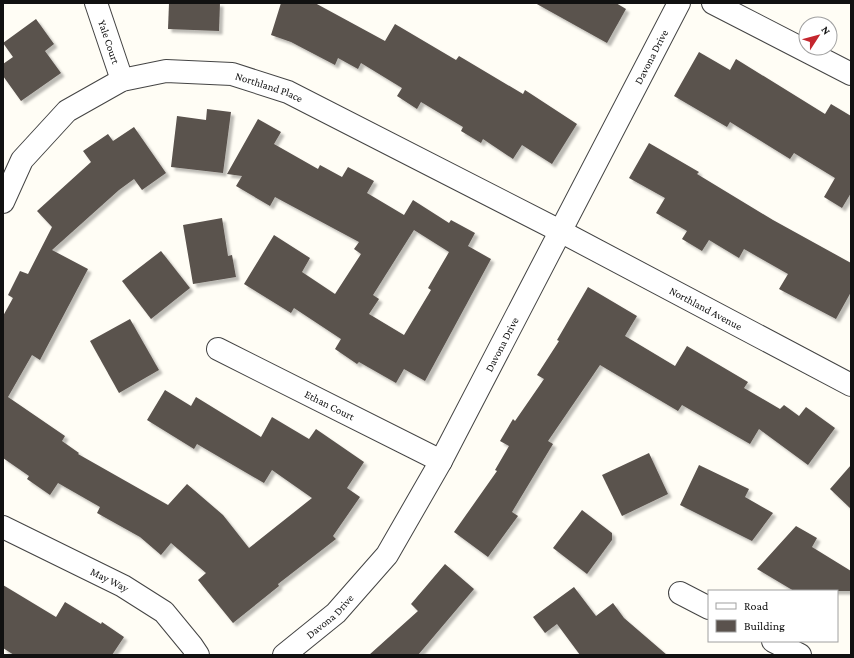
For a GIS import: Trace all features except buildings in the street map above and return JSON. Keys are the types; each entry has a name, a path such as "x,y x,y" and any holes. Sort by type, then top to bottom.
{"street":[{"name":"Yale Court","path":"96,3 122,80"},
{"name":"Davona Drive","path":"284,655 336,613 387,555 441,461 679,3"},
{"path":"713,3 851,74"},
{"name":"Northland Place","path":"3,202 22,160 67,111 122,80 166,71 232,74 288,92 560,232"},
{"name":"Northland Avenue","path":"560,232 851,385"},
{"name":"Ethan Court","path":"218,349 441,461"},
{"name":"May Way","path":"3,527 123,586 158,608 198,655"},
{"path":"680,594 708,608"},
{"path":"775,642 800,655"}]}
